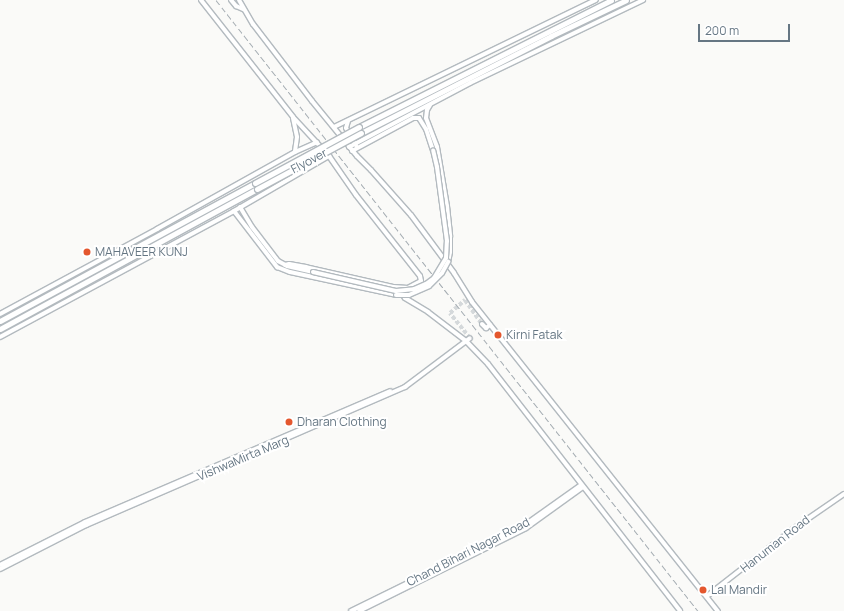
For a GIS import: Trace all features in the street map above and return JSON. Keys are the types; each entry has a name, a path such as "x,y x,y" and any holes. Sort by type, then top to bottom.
{"highway":[{"path":"360,130 611,0"},
{"path":"360,130 626,0"},
{"name":"Flyover","path":"0,321 255,183 360,130"},
{"name":"Flyover","path":"0,329 257,189 360,130"}],"street":[{"path":"200,0 293,117 329,156 356,195 420,276 421,281 415,286 408,288 397,287 306,267 289,264 285,265"},
{"path":"231,0 236,6 243,10"},
{"path":"239,0 243,10 285,66 351,149 411,215 490,325 718,611"},
{"path":"334,127 596,0"},
{"path":"351,149 431,104 556,41 643,0"},
{"path":"234,211 277,267 396,291 414,289 426,284 434,278 446,258 447,242 435,148 426,118 427,110 431,104"},
{"path":"293,117 297,137 295,152"},
{"path":"356,146 413,118 419,118 435,148"},
{"path":"348,121 346,128 356,146"},
{"path":"0,314 295,152 317,142"},
{"path":"304,148 311,150 315,156 316,160 314,166"},
{"path":"0,337 234,211 329,156"},
{"path":"240,207 264,244 278,261 285,265 312,274"},
{"path":"397,287 405,298 428,312 466,341 488,364 680,611"},
{"path":"482,324 486,328 490,325"},
{"path":"408,384 470,338"},
{"name":"VishwaMirta Marg","path":"0,565 85,522 408,384"},
{"name":"VishwaMirta Marg","path":"0,569 86,525 350,412 405,387 408,384"},
{"name":"Chand Bihari Nagar Road","path":"351,611 522,527 582,486"},
{"name":"Chand Bihari Nagar Road","path":"359,611 526,528 582,486"},
{"name":"Hanuman Road","path":"707,596 798,525 844,494"}],"tunnel":[{"path":"470,338 450,313 465,300 482,324"}],"railway":[{"path":"216,0 698,611"}],"place":[{"name":"MAHAVEER KUNJ","path":"87,252"},
{"name":"Kirni Fatak","path":"498,335"},
{"name":"Dharan Clothing","path":"289,422"},
{"name":"Lal Mandir","path":"703,590"}]}
